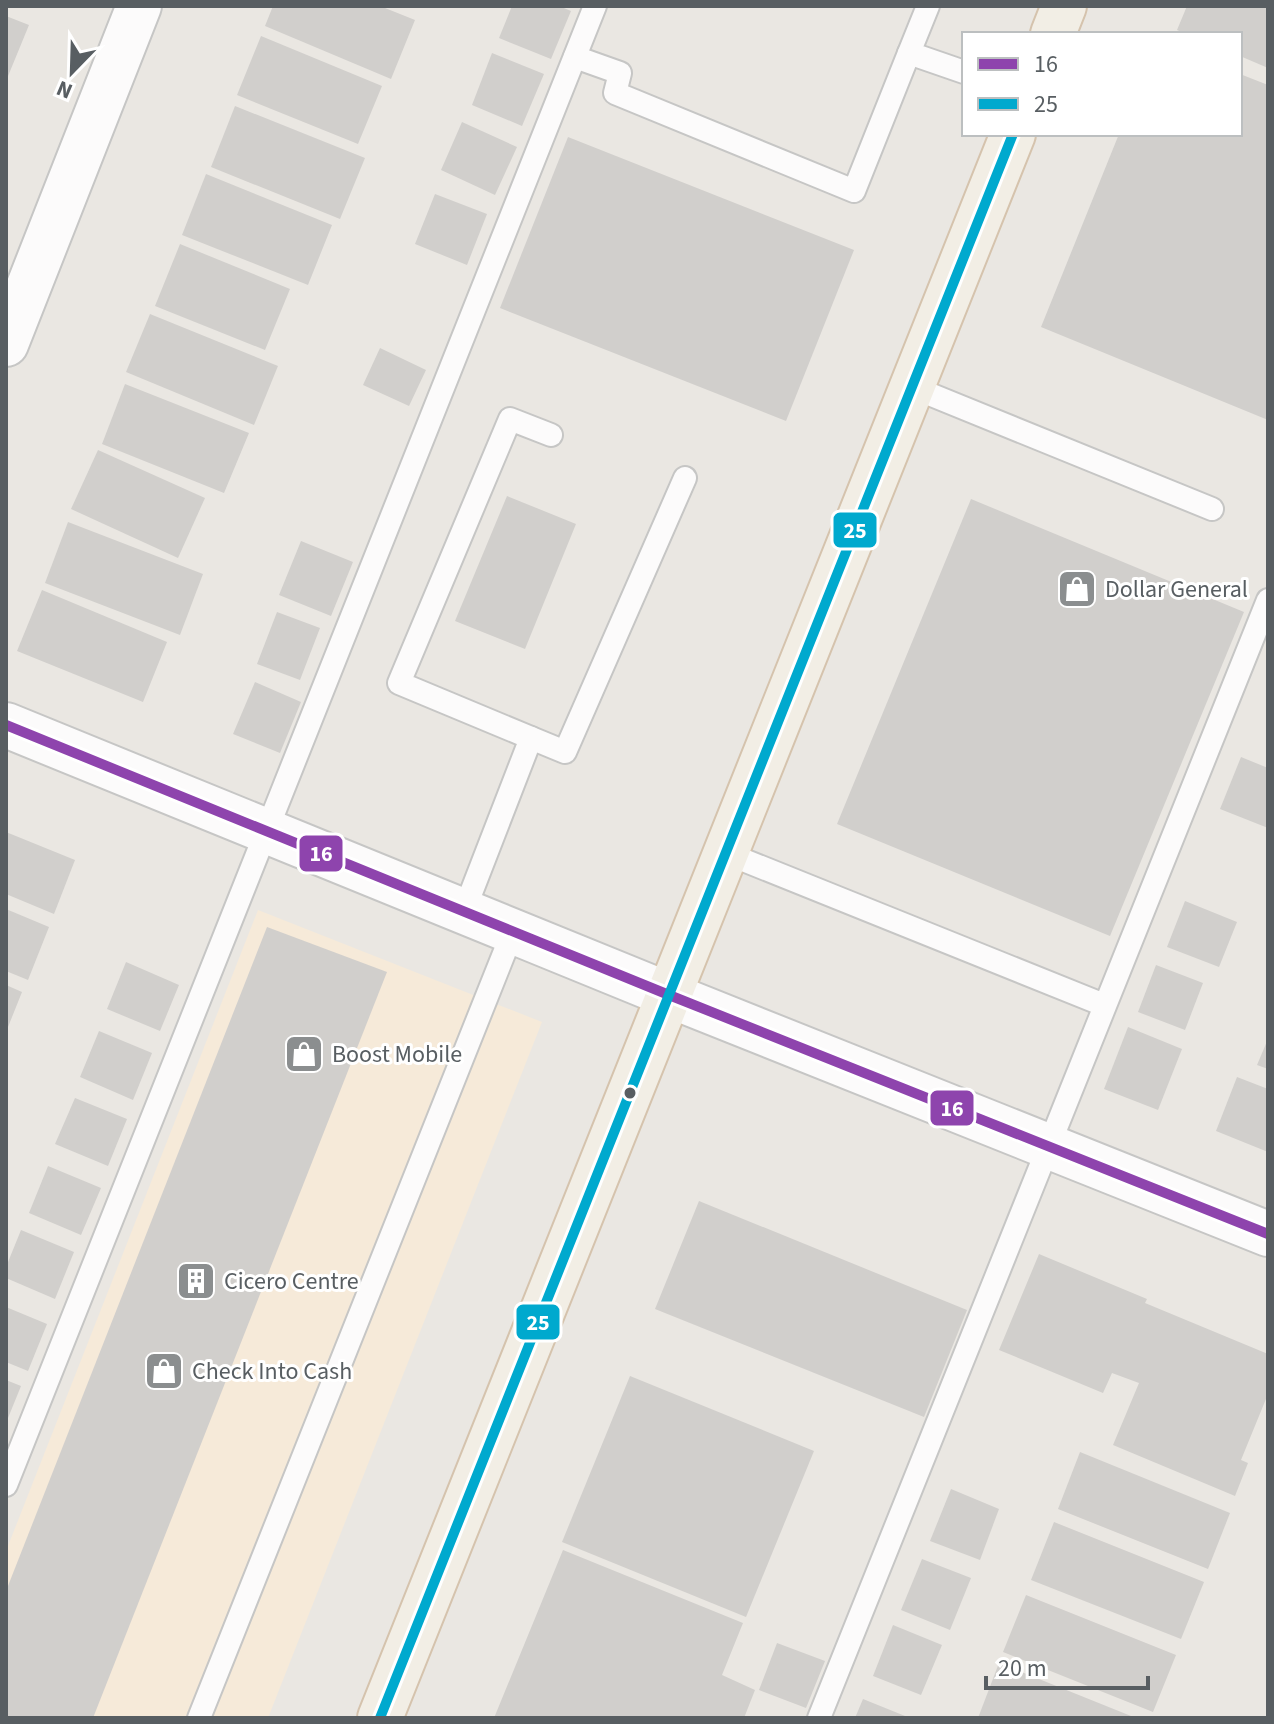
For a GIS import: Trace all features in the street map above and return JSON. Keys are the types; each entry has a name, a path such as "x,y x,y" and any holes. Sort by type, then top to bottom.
{"main road":[{"path":"1054,32 1064,6"},
{"path":"380,1718 1012,136"}],"street":[{"path":"6,344 139,6"},
{"path":"6,725 669,995 1268,1234"}],"lane":[{"path":"6,1485 595,6"},
{"path":"575,57 620,73 615,93 854,191 928,6"},
{"path":"909,53 962,71"},
{"path":"912,387 1212,509"},
{"path":"551,435 510,419 399,683 565,752 685,478"},
{"path":"819,1718 1268,600"},
{"path":"464,911 531,738"},
{"path":"726,853 1104,1005"},
{"path":"199,1718 513,931"}],"shaded area":[{"name":"Cicero Centre","path":"258,910 542,1022 268,1718 6,1718 6,1551"}],"building":[{"path":"273,6 380,6 415,20 391,79 265,26"},
{"path":"512,6 559,6 571,11 551,59 499,38"},
{"path":"1187,6 1268,6 1268,68 1242,57 1242,32 1177,30"},
{"path":"6,16 29,25 6,81"},
{"path":"261,36 382,86 358,144 237,95"},
{"path":"492,53 544,74 522,126 472,105"},
{"path":"1242,75 1268,85 1268,420 1041,327 1118,136 1242,136"},
{"path":"235,106 365,158 340,219 211,167"},
{"path":"462,122 517,147 495,195 441,170"},
{"path":"568,137 854,250 786,421 500,308"},
{"path":"206,174 332,225 308,285 182,235"},
{"path":"435,194 487,214 467,265 415,244"},
{"path":"180,244 290,289 265,350 155,306"},
{"path":"150,314 278,366 254,425 126,372"},
{"path":"380,348 426,370 409,406 363,385"},
{"path":"125,384 249,433 224,493 102,444"},
{"path":"98,450 205,498 178,558 71,509"},
{"path":"507,496 576,524 525,649 455,621"},
{"path":"971,499 1244,612 1110,936 837,824"},
{"path":"68,522 203,574 180,635 45,583"},
{"path":"301,541 353,562 331,616 279,595"},
{"path":"42,590 167,642 143,702 17,651"},
{"path":"277,612 320,628 300,680 257,664"},
{"path":"255,682 301,702 280,753 233,734"},
{"path":"1241,757 1268,768 1268,828 1220,809"},
{"path":"6,832 75,860 54,914 6,894"},
{"path":"1185,901 1237,922 1219,967 1167,947"},
{"path":"6,909 49,927 28,980 6,971"},
{"name":"Cicero Centre","path":"267,927 387,972 93,1718 6,1718 6,1591"},
{"path":"126,962 179,985 160,1031 107,1009"},
{"path":"1156,965 1203,983 1185,1030 1138,1012"},
{"path":"6,985 22,992 6,1032"},
{"path":"1128,1027 1182,1049 1158,1110 1104,1089"},
{"path":"99,1031 152,1053 133,1100 80,1077"},
{"path":"1268,1039 1268,1069 1257,1065"},
{"path":"1237,1077 1268,1089 1268,1152 1216,1131"},
{"path":"75,1098 127,1119 108,1166 55,1144"},
{"path":"48,1166 101,1188 81,1235 29,1213"},
{"path":"699,1201 967,1310 924,1417 655,1309"},
{"path":"21,1230 74,1252 55,1299 6,1278 6,1267"},
{"path":"1039,1254 1147,1299 1145,1303 1268,1354 1268,1394 1241,1460 1248,1463 1235,1496 1113,1445 1139,1383 1112,1373 1103,1393 999,1350"},
{"path":"6,1307 47,1324 28,1371 6,1362"},
{"path":"630,1376 814,1451 746,1617 562,1542"},
{"path":"6,1380 21,1386 6,1423"},
{"path":"1080,1452 1230,1513 1208,1569 1058,1509"},
{"path":"951,1489 999,1509 980,1560 930,1541"},
{"path":"1054,1522 1204,1582 1181,1639 1031,1580"},
{"path":"563,1550 743,1623 722,1675 755,1690 744,1718 494,1718"},
{"path":"922,1559 971,1578 950,1630 901,1610"},
{"path":"1026,1595 1176,1655 1153,1712 1003,1652"},
{"path":"893,1625 942,1645 921,1695 873,1676"},
{"path":"777,1643 825,1661 806,1708 759,1690"},
{"path":"999,1663 1136,1718 978,1718"},
{"path":"863,1699 910,1718 855,1718"}],"transit line":[{"name":"25","path":"380,1718 1012,136"},
{"name":"16","path":"6,725 669,995 1268,1234"}],"place":[{"name":"Dollar General","path":"1077,589"},
{"name":"Boost Mobile","path":"304,1054"},
{"name":"Cicero Centre","path":"196,1281"},
{"name":"Check Into Cash","path":"164,1371"}]}
